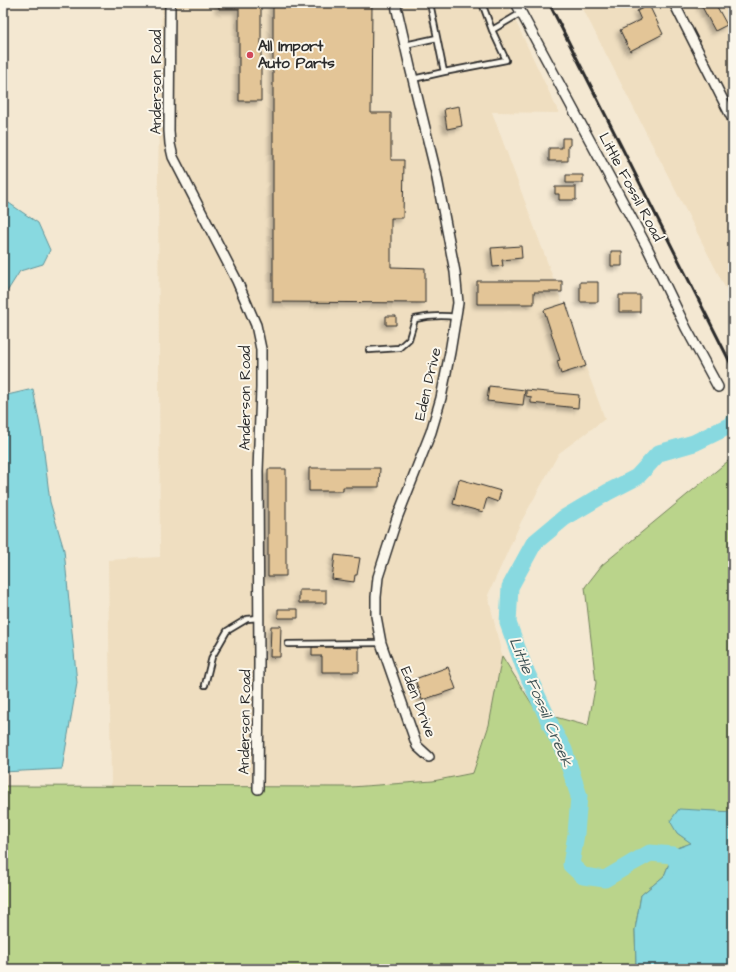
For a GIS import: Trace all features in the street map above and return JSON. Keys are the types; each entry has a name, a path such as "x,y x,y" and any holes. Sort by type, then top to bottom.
{"street":[{"name":"Anderson Road","path":"170,3 169,130 173,158 237,281 256,325 261,349 258,471 258,789"},
{"name":"Eden Drive","path":"396,3 436,172 455,272 458,303 441,398 431,432 397,518 378,577 376,597 376,616 381,643 417,746 429,757"},
{"name":"Little Fossil Road","path":"516,3 646,245 686,328 718,387"},
{"path":"674,3 733,120"}],"lane":[{"path":"430,3 444,72"},
{"path":"413,79 506,60 492,30 482,3"},
{"path":"492,30 521,13"},
{"path":"405,45 437,38"},
{"path":"369,350 399,348 409,339 415,319 426,316 456,317"},
{"path":"205,685 212,657 227,631 247,619 259,618"},
{"path":"288,644 381,643"}],"shaded area":[{"path":"162,3 507,3 559,113 492,112 605,419 559,453 521,522 488,595 502,656 489,725 473,773 433,781 351,787 111,786 108,560 160,557 158,173"},
{"path":"580,3 733,3 733,303"}],"green space":[{"path":"733,457 733,812 679,810 677,833 692,843 675,849 664,876 641,895 635,930 637,969 3,969 3,786 351,787 433,781 473,773 489,725 502,656 537,712 588,726 596,683 585,587 602,565"}],"water":[{"path":"3,199 38,223 50,250 43,264 20,271 3,298"},
{"path":"33,389 42,436 50,502 64,550 77,683 62,769 3,772 3,396"},
{"path":"679,809 733,812 733,969 637,969 635,930 641,895 664,876 675,849 691,843 677,833 670,821"}],"building":[{"name":"All Import Auto Parts","path":"219,3 261,3 261,101 239,101 239,9 219,9"},
{"path":"273,3 372,3 371,113 391,113 391,160 404,160 403,218 391,218 391,267 425,268 425,303 273,302"},
{"path":"700,3 715,3 727,25 715,31"},
{"path":"649,5 663,34 630,51 620,30 641,20 637,11"},
{"path":"459,106 462,126 447,129 444,109"},
{"path":"562,138 570,138 570,146 568,146 568,161 549,161 549,148 562,148"},
{"path":"566,175 583,175 583,183 566,183"},
{"path":"555,187 576,187 576,200 559,200 559,194 555,194"},
{"path":"521,246 522,258 502,260 503,266 493,267 491,248"},
{"path":"611,251 622,251 622,266 611,266"},
{"path":"477,281 562,281 562,292 534,292 534,304 477,304"},
{"path":"580,282 598,282 598,302 580,302"},
{"path":"619,295 640,295 640,312 619,312"},
{"path":"566,303 586,366 561,374 557,361 560,360 544,310"},
{"path":"386,316 396,316 396,325 386,325"},
{"path":"489,386 525,390 523,405 487,401"},
{"path":"526,390 579,395 578,408 531,403 531,397 526,396"},
{"path":"309,468 380,468 379,487 343,487 343,491 309,491"},
{"path":"268,469 286,469 286,576 268,576"},
{"path":"459,479 501,491 498,502 487,498 483,512 453,504"},
{"path":"335,555 360,558 357,575 355,575 354,582 332,579"},
{"path":"299,590 326,590 326,603 299,603"},
{"path":"278,609 298,609 298,618 278,618"},
{"path":"271,626 281,626 280,657 270,657"},
{"path":"312,647 359,647 359,672 322,672 322,656 312,656"},
{"path":"448,667 456,689 422,700 415,679"}],"waterway":[{"name":"Little Fossil Creek","path":"684,876 673,855 650,853 605,879 583,876 571,865 576,834 579,796 564,750 524,667 508,623 510,587 534,543 564,518 637,477 659,453 694,443 731,425 733,422"}],"railway":[{"path":"549,3 733,368"}],"place":[{"name":"All Import Auto Parts","path":"250,55"}]}
